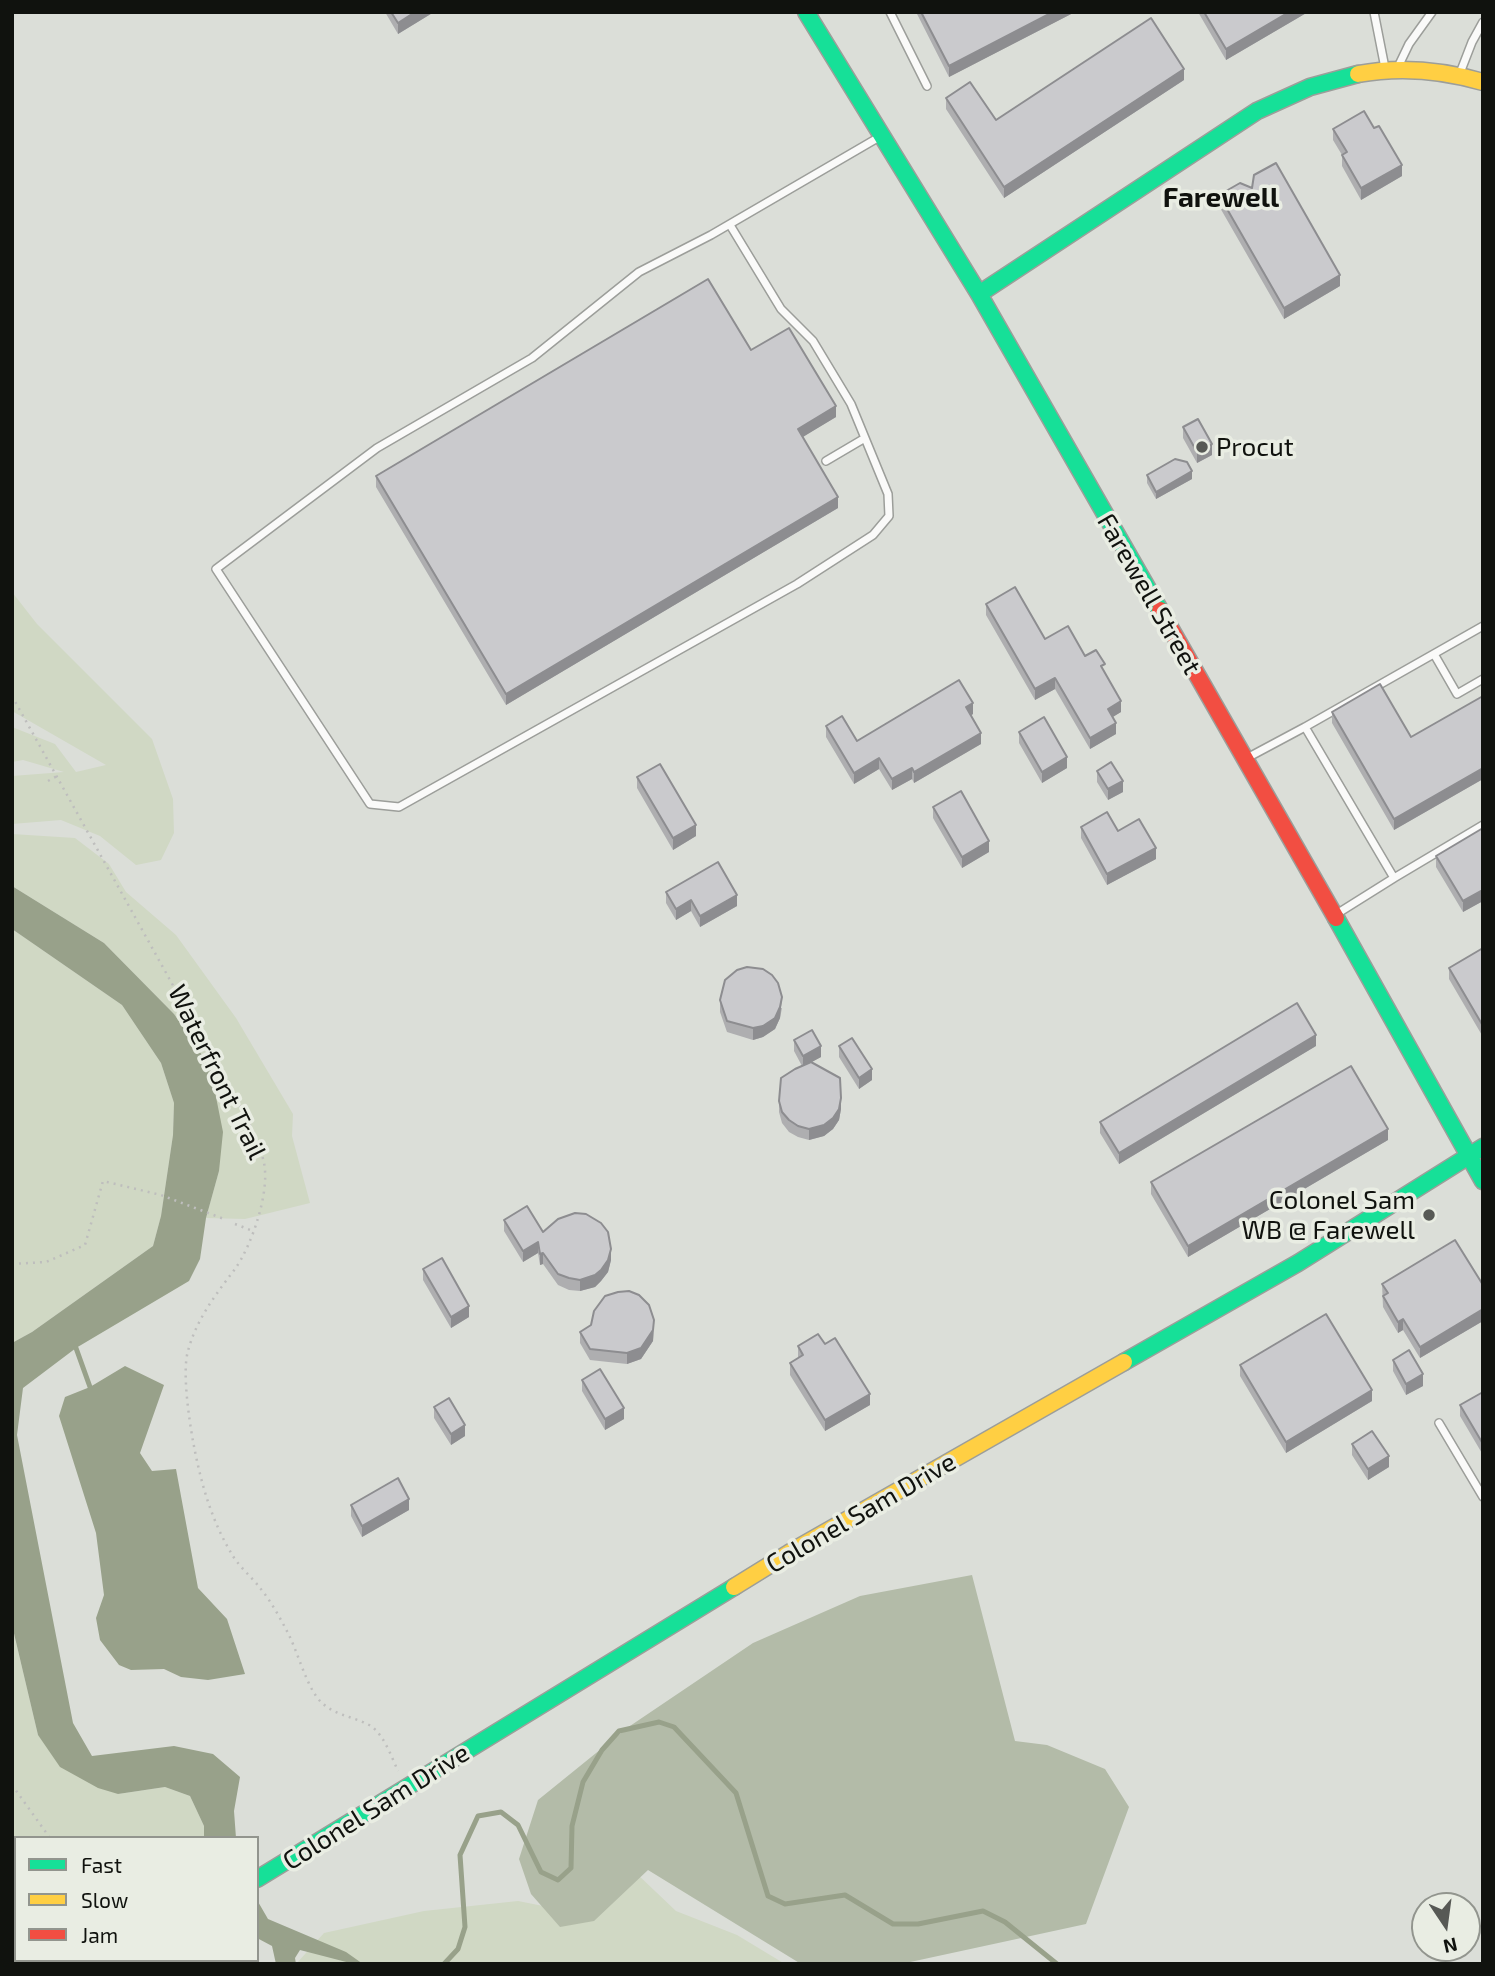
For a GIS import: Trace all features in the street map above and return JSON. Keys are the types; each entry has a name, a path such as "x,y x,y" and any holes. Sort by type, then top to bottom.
{"street":[{"name":"Farewell Street","path":"806,12 979,294 1334,915 1476,1151 1483,1181"},
{"path":"979,294 1256,111 1283,96 1330,80 1391,69 1460,73 1483,82"},
{"name":"Colonel Sam Drive","path":"259,1879 789,1553 1298,1263 1476,1151"}],"lane":[{"path":"890,12 927,86"},
{"path":"1374,12 1391,69"},
{"path":"1391,69 1432,12"},
{"path":"1460,73 1483,22"},
{"path":"730,225 781,309 813,341 851,404 888,494 889,516 873,535 797,584 399,807 370,804 216,569 377,448 532,358 639,272 730,225 882,135"},
{"path":"826,461 865,438"},
{"path":"1245,759 1483,626"},
{"path":"1434,654 1457,694 1483,679"},
{"path":"1305,727 1394,878"},
{"path":"1334,915 1483,825"},
{"path":"1439,1423 1483,1497"}],"path":[{"name":"Waterfront Trail","path":"12,696 160,959 254,1135 264,1164 264,1194 253,1231 238,1265 215,1294 200,1321 187,1353 188,1401 193,1439 203,1486 213,1515 231,1553 263,1591 288,1634 316,1696 326,1707 342,1716 372,1727 400,1774"},
{"path":"48,781 57,776"},
{"path":"12,1264 46,1262 85,1245 99,1204 103,1181 162,1195 224,1219"},
{"path":"236,1224 253,1231"},
{"path":"12,1785 49,1836"}],"shaded area":[{"path":"12,592 37,624 152,739 173,799 174,833 161,860 136,865 100,836 61,820 12,824 12,776 64,772 23,760 12,762 12,727 55,744 76,772 106,765 12,711"},
{"path":"12,834 75,838 109,864 126,892 176,935 236,1018 293,1114 292,1136 310,1203 245,1219 206,1218 219,1171 174,1014 104,943 12,886"},
{"path":"12,886 104,943 174,1014 210,1067 223,1132 219,1171 206,1218 200,1259 189,1281 76,1348 23,1388 17,1435 73,1723 92,1756 174,1746 213,1754 240,1777 234,1811 236,1836 204,1836 204,1826 190,1796 165,1787 118,1794 98,1788 60,1767 38,1735 12,1625 12,1343 32,1332 153,1246 161,1216 173,1135 174,1103 161,1063 122,1005 12,929"},
{"path":"12,929 122,1005 161,1063 174,1103 173,1135 161,1216 153,1246 32,1332 12,1343"},
{"path":"125,1366 164,1385 140,1453 152,1471 176,1469 198,1588 227,1619 245,1674 208,1680 181,1677 164,1669 131,1670 119,1665 100,1640 96,1618 104,1595 96,1533 59,1416 65,1397 90,1387"},
{"path":"972,1575 1015,1741 1047,1745 1105,1769 1129,1807 1086,1924 901,1964 801,1964 648,1870 594,1921 560,1927 531,1894 519,1859 538,1800 627,1728 753,1643 860,1596"},
{"path":"12,1625 38,1735 118,1794 165,1787 190,1796 204,1826 204,1836 14,1836 14,1962 108,1962 12,1964"},
{"path":"635,1872 676,1911 737,1935 785,1964 296,1964 324,1933 424,1911 518,1901 563,1910"},
{"path":"259,1903 268,1919 346,1952 363,1964 300,1950 295,1958 296,1964 276,1964 272,1946 259,1939"}],"building":[{"path":"391,12 415,12 398,23"},
{"path":"921,12 1053,12 949,66"},
{"path":"1204,12 1289,12 1226,49"},
{"path":"1151,18 1184,69 1004,187 946,98 970,82 996,120"},
{"path":"1364,111 1374,128 1379,126 1402,165 1361,188 1342,155 1347,152 1333,129"},
{"path":"1276,163 1340,275 1284,308 1219,195 1240,183 1252,188 1254,175"},
{"path":"708,279 751,350 789,328 836,406 798,429 838,497 506,694 376,476"},
{"path":"1198,419 1212,444 1197,452 1183,427"},
{"path":"1175,459 1187,462 1192,471 1156,492 1147,475"},
{"path":"1015,587 1045,639 1068,626 1085,656 1096,650 1105,664 1101,666 1121,701 1108,709 1116,723 1090,738 1055,678 1035,689 986,604"},
{"path":"959,680 973,703 966,707 981,733 914,772 912,768 892,779 879,758 854,773 826,726 842,716 857,741"},
{"path":"1380,684 1411,737 1483,696 1483,768 1394,819 1332,712"},
{"path":"1044,717 1067,757 1042,772 1019,732"},
{"path":"1111,762 1123,781 1108,789 1097,771"},
{"path":"660,764 696,825 673,838 637,777"},
{"path":"961,791 989,841 962,857 933,807"},
{"path":"1107,812 1118,831 1139,819 1156,848 1107,874 1081,827"},
{"path":"1483,828 1483,890 1463,901 1436,856"},
{"path":"718,862 737,895 700,916 691,900 676,909 666,892"},
{"path":"1483,948 1483,1026 1449,968"},
{"path":"747,967 763,969 772,975 778,983 782,997 775,1018 763,1026 753,1028 727,1021 720,1000 725,980 737,970"},
{"path":"1297,1003 1316,1035 1119,1153 1100,1122"},
{"path":"812,1030 821,1046 803,1056 794,1040"},
{"path":"852,1038 872,1069 859,1078 839,1046"},
{"path":"811,1062 840,1078 841,1098 839,1109 833,1118 824,1125 809,1129 789,1120 782,1112 779,1101 781,1078"},
{"path":"1351,1066 1388,1129 1188,1246 1151,1182"},
{"path":"527,1206 543,1232 558,1219 575,1213 586,1214 601,1223 608,1232 611,1249 601,1270 580,1280 569,1278 558,1274 543,1253 540,1254 538,1242 523,1251 504,1220"},
{"path":"1455,1240 1483,1285 1483,1309 1420,1347 1403,1319 1398,1322 1383,1296 1388,1293 1382,1284"},
{"path":"442,1258 469,1306 451,1317 423,1269"},
{"path":"629,1291 639,1295 649,1305 654,1320 653,1330 641,1348 627,1353 590,1349 580,1332 591,1325 594,1311 605,1296"},
{"path":"1326,1314 1372,1390 1286,1442 1240,1365"},
{"path":"818,1334 825,1344 835,1338 870,1394 825,1420 790,1363 803,1355 798,1346"},
{"path":"1409,1350 1423,1374 1406,1384 1393,1360"},
{"path":"600,1369 624,1408 605,1419 582,1380"},
{"path":"1483,1392 1483,1444 1460,1405"},
{"path":"449,1398 465,1425 451,1434 434,1407"},
{"path":"1372,1431 1389,1456 1368,1469 1352,1444"},
{"path":"398,1478 409,1499 362,1526 351,1505"}],"waterway":[{"path":"76,1348 90,1387"},
{"path":"444,1964 458,1949 465,1927 460,1855 478,1816 501,1812 518,1825 541,1872 558,1880 571,1868 572,1826 583,1782 602,1750 619,1731 659,1722 674,1727 736,1793 768,1896 785,1904 845,1895 893,1924 918,1924 983,1911 1005,1922 1057,1964"}],"traffic: fast":[{"path":"806,12 979,294 1160,610"},
{"path":"979,294 1257,111 1310,87 1358,74"},
{"path":"1336,918 1483,1181"},
{"path":"1124,1362 1298,1263 1483,1147"},
{"path":"259,1878 734,1587"}],"traffic: slow":[{"path":"1358,74 1421,70 1483,82"},
{"path":"734,1587 1124,1362"}],"traffic: jam":[{"path":"1160,610 1336,918"}],"place":[{"name":"Procut","path":"1202,447"},
{"name":"Colonel Sam WB @ Farewell","path":"1429,1215"}],"district":[{"name":"Farewell","path":"1221,198"}]}
